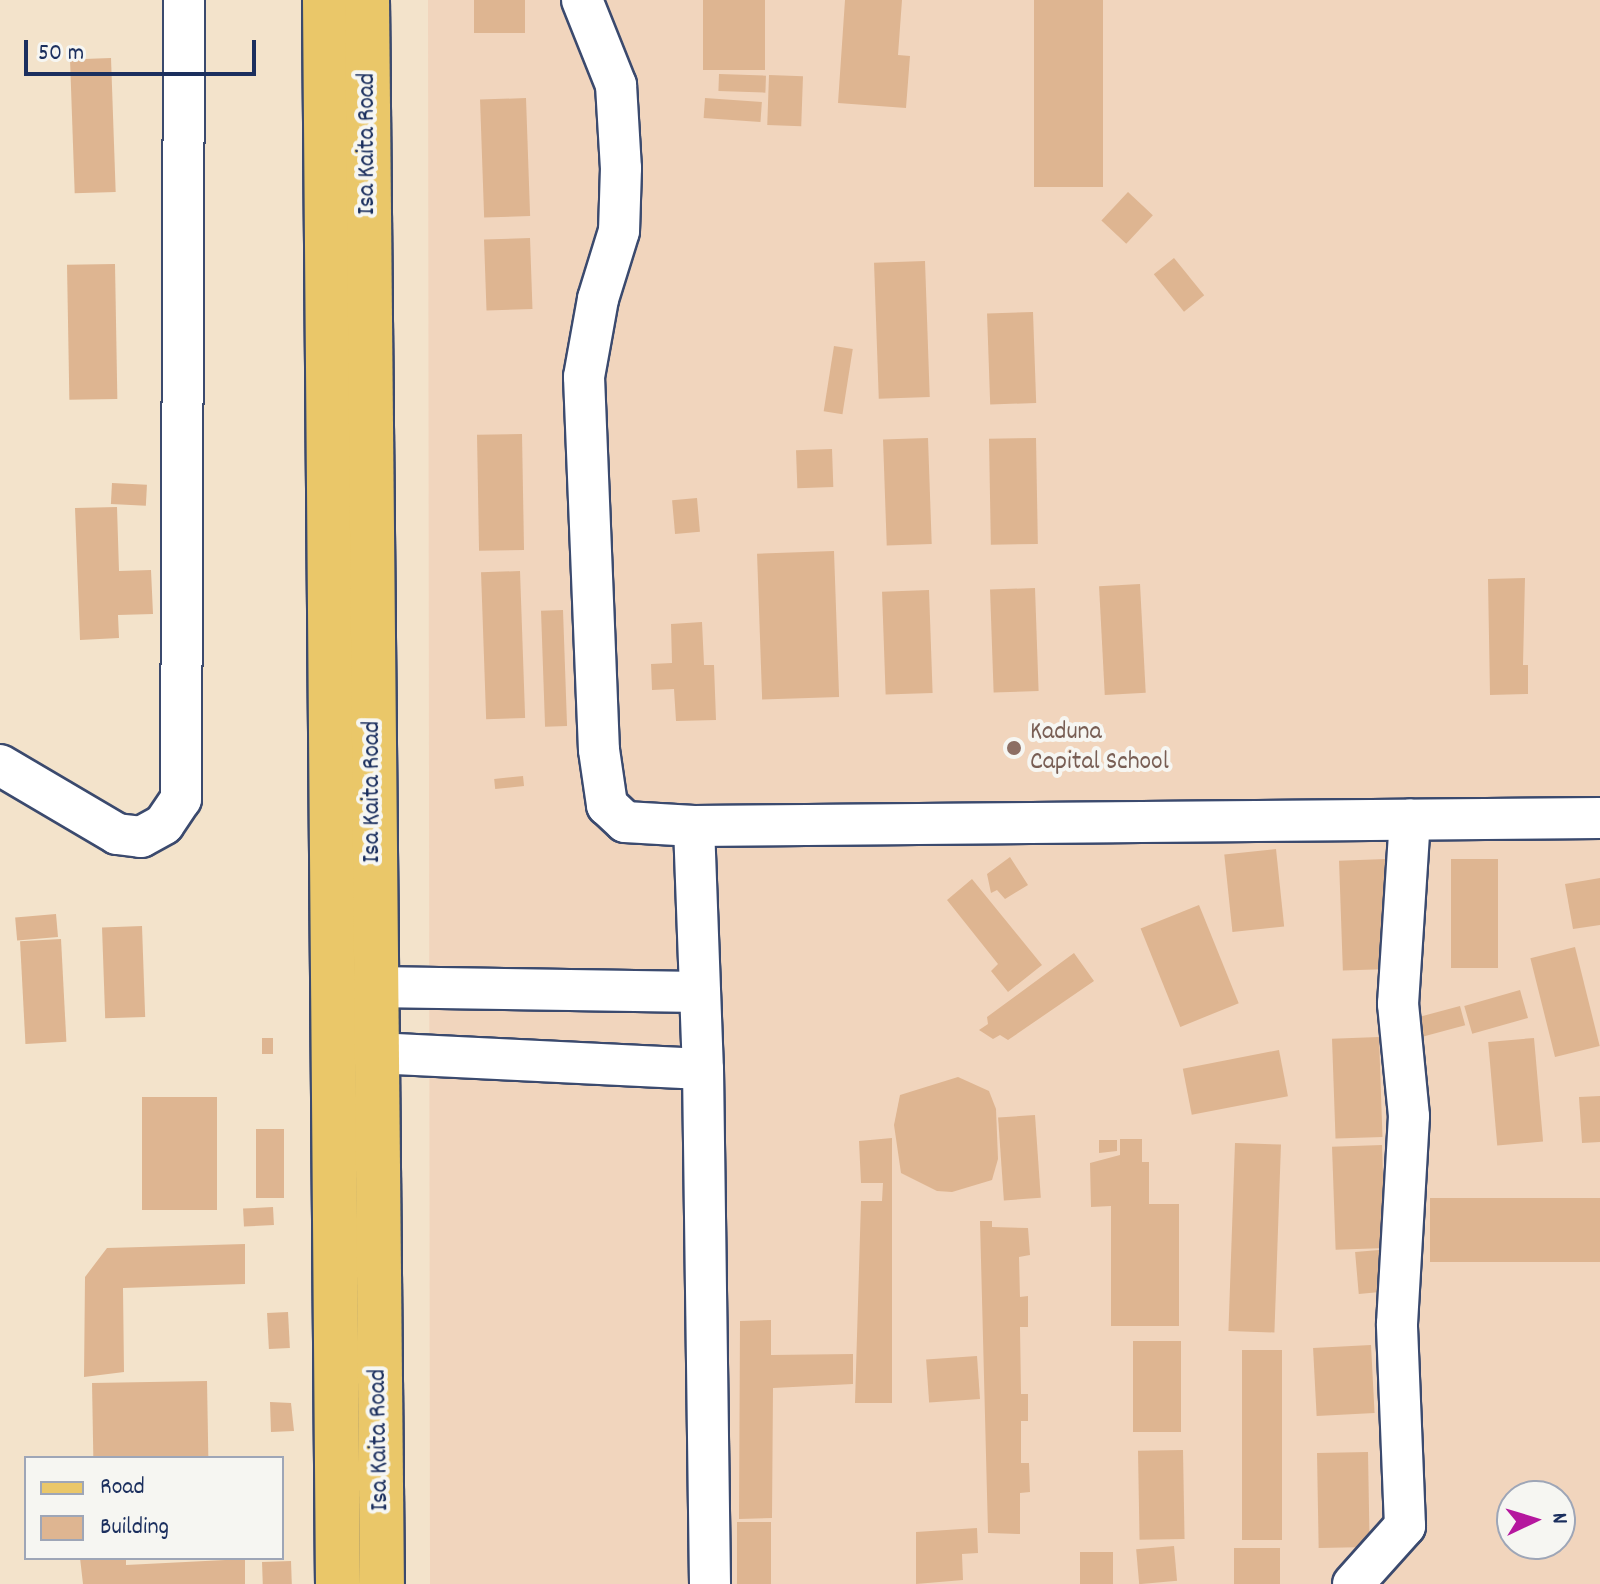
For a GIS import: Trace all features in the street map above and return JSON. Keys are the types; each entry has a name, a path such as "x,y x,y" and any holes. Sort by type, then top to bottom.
{"main road":[{"name":"Isa Kaita Road","path":"325,0 338,1584"},
{"name":"Isa Kaita Road","path":"367,0 382,1584"}],"street":[{"path":"0,765 117,834 141,837 164,824 181,799 184,0"},
{"path":"582,0 616,85 621,168 619,231 598,299 584,377 601,764 607,805 625,822 694,826 1600,818"},
{"path":"1353,1584 1405,1526 1397,1324 1409,1116 1398,1004 1410,819"},
{"path":"694,826 703,1069 710,1584"},
{"path":"374,987 700,992"},
{"path":"375,1053 703,1069"}],"shaded area":[{"name":"Kaduna Capital School","path":"428,0 1600,0 1600,1584 430,1584"}],"building":[{"path":"474,0 525,0 525,33 474,33"},
{"path":"703,0 765,0 765,70 703,70"},
{"path":"845,0 902,0 898,55 910,56 906,108 838,103"},
{"path":"1034,0 1103,0 1103,187 1034,187"},
{"path":"111,58 116,192 75,193 70,59"},
{"path":"719,74 766,76 765,93 718,91"},
{"path":"769,75 803,76 801,126 767,125"},
{"path":"526,98 530,216 484,218 480,100"},
{"path":"705,98 762,102 760,122 704,118"},
{"path":"1128,192 1153,215 1126,244 1101,221"},
{"path":"530,238 532,309 487,311 484,240"},
{"path":"1174,258 1204,295 1184,312 1154,274"},
{"path":"925,261 930,397 879,399 874,263"},
{"path":"115,264 117,399 69,400 67,265"},
{"path":"1033,312 1036,403 990,405 987,314"},
{"path":"834,346 853,349 842,414 824,411"},
{"path":"522,434 524,550 479,551 477,435"},
{"path":"928,438 932,544 887,546 883,440"},
{"path":"1036,438 1038,544 991,545 989,439"},
{"path":"832,449 833,487 797,488 796,450"},
{"path":"112,483 147,485 146,506 111,504"},
{"path":"697,498 700,532 675,534 672,500"},
{"path":"117,507 119,571 151,570 153,614 118,615 119,638 80,640 75,508"},
{"path":"834,551 839,697 762,700 757,554"},
{"path":"520,571 525,718 486,719 481,572"},
{"path":"1525,578 1523,665 1528,665 1528,694 1490,695 1488,579"},
{"path":"1140,584 1146,693 1105,695 1099,586"},
{"path":"1035,588 1039,691 994,693 990,590"},
{"path":"929,590 933,693 886,695 882,592"},
{"path":"563,610 567,726 545,727 541,611"},
{"path":"702,622 704,665 714,665 716,720 676,721 674,689 652,690 651,664 672,663 671,624"},
{"path":"523,776 524,786 495,789 494,779"},
{"path":"1276,849 1284,927 1232,932 1224,854"},
{"path":"1010,857 1028,885 1005,899 997,890 991,893 987,874"},
{"path":"1386,859 1390,969 1343,971 1339,861"},
{"path":"1451,859 1498,859 1498,968 1451,968"},
{"path":"1600,878 1600,925 1573,929 1565,884"},
{"path":"972,879 1042,965 1008,992 991,971 998,964 947,900"},
{"path":"1199,905 1239,1003 1180,1027 1141,929"},
{"path":"56,914 58,937 17,940 15,918"},
{"path":"142,926 145,1017 105,1018 102,927"},
{"path":"61,939 66,1042 25,1044 20,941"},
{"path":"1575,947 1600,1046 1555,1057 1530,958"},
{"path":"1074,953 1094,981 1008,1040 1000,1035 993,1039 979,1030 988,1024 987,1017"},
{"path":"1520,990 1528,1018 1472,1034 1464,1006"},
{"path":"1460,1006 1465,1025 1417,1038 1412,1019"},
{"path":"1379,1037 1382,1137 1336,1139 1332,1039"},
{"path":"262,1038 273,1038 273,1054 262,1054"},
{"path":"1534,1038 1543,1142 1497,1146 1488,1042"},
{"path":"1279,1050 1288,1096 1192,1115 1183,1069"},
{"path":"958,1077 989,1091 996,1109 998,1159 992,1180 952,1192 937,1191 901,1173 894,1125 900,1095"},
{"path":"1600,1096 1600,1142 1582,1143 1579,1097"},
{"path":"142,1097 217,1097 217,1210 142,1210"},
{"path":"1035,1115 1041,1198 1004,1200 998,1118"},
{"path":"256,1129 284,1129 284,1198 256,1198"},
{"path":"892,1138 892,1403 855,1403 861,1201 882,1201 883,1183 861,1183 859,1141"},
{"path":"1120,1139 1142,1139 1142,1162 1149,1162 1149,1204 1179,1204 1179,1326 1111,1326 1111,1206 1091,1207 1090,1163 1120,1155"},
{"path":"1099,1140 1117,1140 1117,1151 1099,1153"},
{"path":"1235,1143 1281,1145 1274,1332 1228,1331"},
{"path":"1382,1145 1386,1248 1336,1250 1332,1147"},
{"path":"1430,1198 1600,1198 1600,1262 1430,1262"},
{"path":"273,1207 274,1225 244,1227 243,1209"},
{"path":"980,1221 992,1221 992,1227 1028,1228 1030,1255 1019,1257 1020,1297 1028,1296 1028,1327 1020,1327 1021,1394 1028,1394 1028,1421 1021,1421 1021,1463 1029,1463 1030,1492 1020,1493 1020,1534 988,1533"},
{"path":"245,1244 245,1284 123,1288 124,1372 84,1377 85,1277 107,1248"},
{"path":"1379,1250 1383,1292 1359,1294 1355,1252"},
{"path":"288,1312 290,1348 269,1349 267,1313"},
{"path":"771,1320 771,1355 853,1354 853,1384 773,1388 772,1518 739,1519 740,1321"},
{"path":"1133,1341 1181,1341 1181,1432 1133,1432"},
{"path":"1371,1345 1375,1413 1317,1416 1313,1348"},
{"path":"1242,1350 1282,1350 1282,1540 1242,1540"},
{"path":"977,1356 980,1399 929,1402 926,1360"},
{"path":"207,1381 208,1456 93,1456 92,1383"},
{"path":"270,1402 291,1403 294,1431 271,1432"},
{"path":"1183,1450 1185,1539 1140,1540 1138,1451"},
{"path":"1368,1452 1370,1547 1319,1548 1317,1453"},
{"path":"737,1522 771,1522 771,1584 737,1584"},
{"path":"977,1528 978,1553 962,1554 963,1580 916,1584 916,1532"},
{"path":"1174,1546 1177,1581 1139,1584 1136,1549"},
{"path":"1234,1548 1280,1548 1280,1584 1234,1584"},
{"path":"1080,1552 1113,1552 1113,1584 1080,1584"},
{"path":"80,1560 126,1560 126,1565 245,1560 245,1584 83,1584"},
{"path":"291,1561 292,1584 263,1584 262,1562"}],"place":[{"name":"Kaduna Capital School","path":"1014,748"}]}
